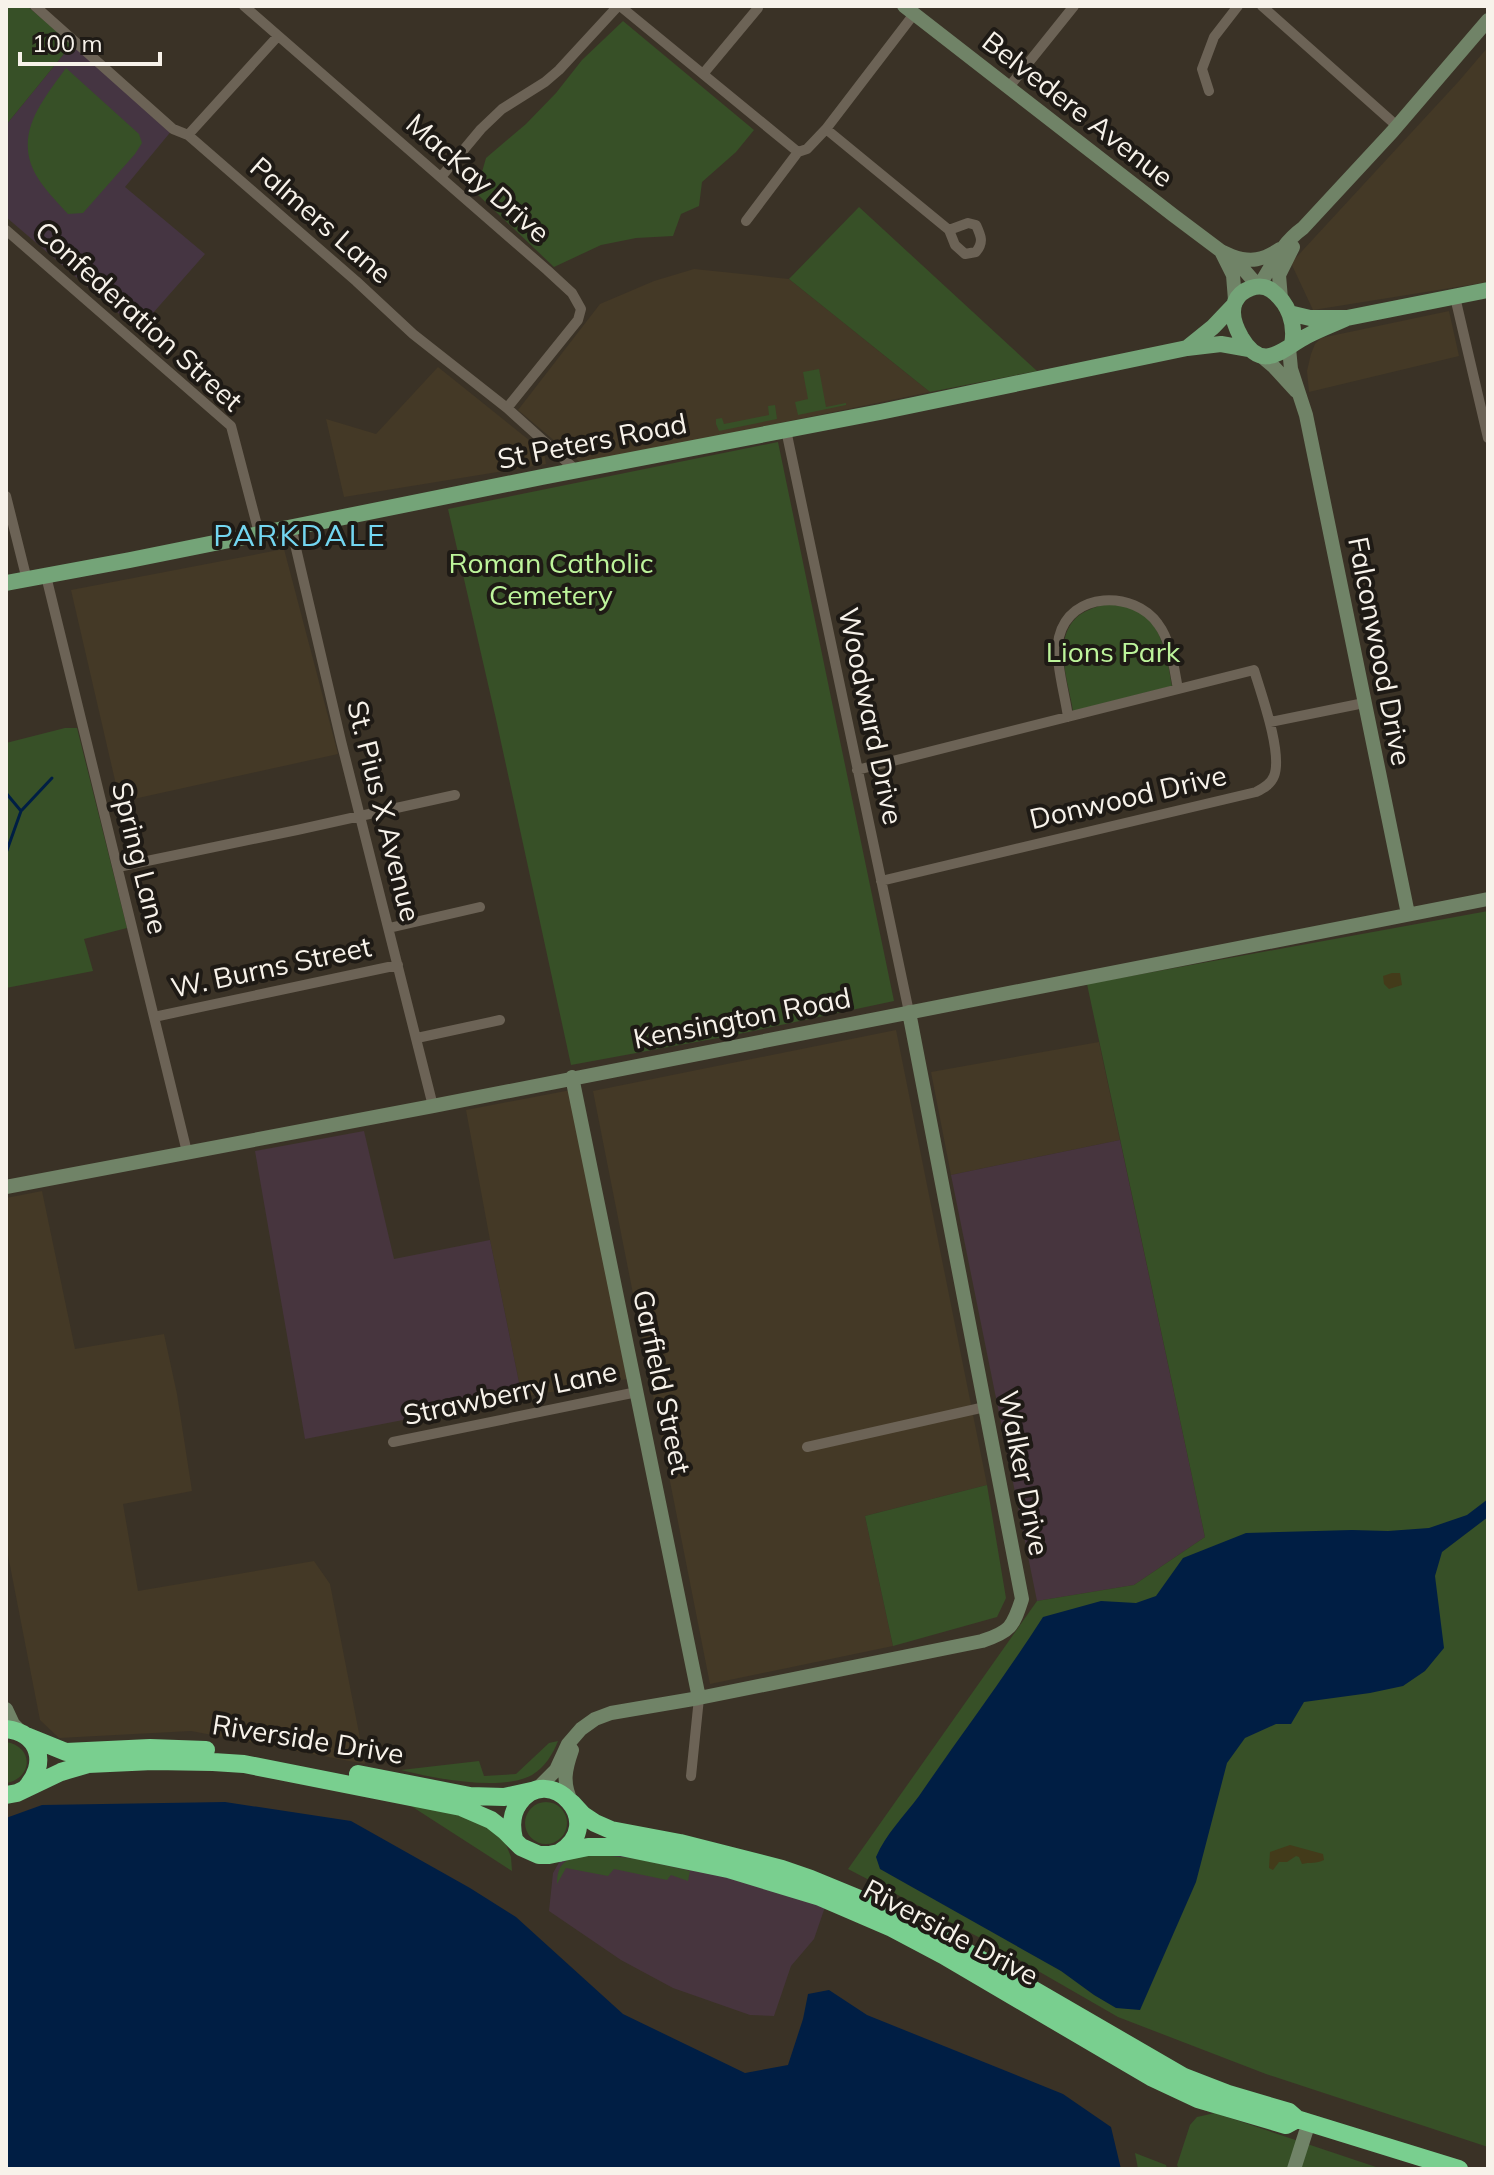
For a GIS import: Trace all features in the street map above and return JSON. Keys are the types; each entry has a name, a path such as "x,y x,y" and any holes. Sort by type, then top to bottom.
{"highway":[{"name":"Riverside Drive","path":"6,1729 18,1731 66,1752 150,1748 211,1750 247,1753 470,1796 504,1797 536,1790"},
{"path":"24,1735 37,1750 39,1761 34,1781 26,1788"},
{"name":"Riverside Drive","path":"6,1795 88,1764 153,1761 244,1764 461,1807 491,1820 514,1839"},
{"path":"536,1790 556,1791 572,1803 578,1816 577,1831 570,1844 559,1853 539,1855 521,1847 514,1839 513,1815 521,1799 536,1790"},
{"name":"Riverside Drive","path":"572,1803 583,1815 611,1830 680,1843 782,1869 901,1916 1184,2077 1289,2112 1303,2121 1459,2169"},
{"name":"Riverside Drive","path":"559,1853 588,1847 621,1847 728,1869 820,1897 892,1928 943,1955 1151,2077 1198,2099 1286,2125 1303,2121"}],"main road":[{"path":"1290,346 1293,324 1285,306 1270,289 1258,286 1243,292 1234,303 1238,332 1255,353 1277,355 1347,318"},
{"path":"1285,306 1310,318 1347,318 1488,290"},
{"name":"St Peters Road","path":"1187,348 1213,327 1234,303"},
{"name":"St Peters Road","path":"6,583 1187,348 1221,344 1255,353"}],"street":[{"name":"Palmers Lane","path":"35,6 173,129 188,135 413,334 507,408 577,471"},
{"name":"MacKay Drive","path":"244,6 572,293 581,309 578,320 507,408"},
{"path":"441,177 481,129 502,109 559,70 619,6 798,152"},
{"path":"1009,87 1074,6"},
{"path":"1209,91 1202,69 1214,37 1238,6"},
{"path":"1262,6 1397,126"},
{"path":"703,74 758,8"},
{"path":"746,221 798,152 807,149 826,129 909,10"},
{"name":"Belvedere Avenue","path":"909,10 1227,254 1258,286"},
{"path":"1227,254 1254,261 1271,255 1303,228 1397,126 1488,20"},
{"path":"188,135 278,36"},
{"path":"826,129 949,230"},
{"path":"1285,306 1279,275 1303,228"},
{"name":"Confederation Street","path":"6,230 231,426 259,533"},
{"path":"1258,286 1280,248"},
{"path":"1227,254 1233,275 1234,303"},
{"path":"1455,297 1488,438"},
{"name":"Falconwood Drive","path":"1290,346 1291,369 1301,398 1408,914"},
{"name":"Falconwood Drive","path":"1255,353 1282,375 1301,398"},
{"name":"Woodward Drive","path":"786,430 909,1012"},
{"path":"6,496 27,580"},
{"name":"St. Pius X Avenue","path":"291,527 341,741 433,1106"},
{"name":"Spring Lane","path":"46,576 187,1152"},
{"path":"857,770 1068,717 1178,689 1172,658 1160,626 1147,611 1120,599 1088,604 1073,612 1059,636 1058,652 1068,717"},
{"name":"Donwood Drive","path":"881,881 1256,792 1273,780 1276,759 1270,722 1254,670 1178,689"},
{"path":"1270,722 1364,703"},
{"path":"118,867 455,795"},
{"name":"Kensington Road","path":"6,1187 1488,899"},
{"path":"389,928 480,907"},
{"name":"W. Burns Street","path":"154,1017 398,965"},
{"name":"Walker Drive","path":"699,1698 982,1641 1003,1634 1015,1619 1022,1599 909,1012"},
{"path":"417,1038 500,1020"},
{"name":"Garfield Street","path":"572,1077 699,1698 691,1776"},
{"name":"Strawberry Lane","path":"393,1442 637,1392"},
{"path":"807,1447 985,1407"},
{"path":"536,1790 556,1770 568,1744 595,1719 699,1698"},
{"path":"6,1709 13,1724 24,1735"},
{"path":"572,1803 565,1783 573,1747 585,1731 597,1722 625,1711"},
{"path":"1294,2169 1303,2121"}],"shaded area":[{"path":"72,44 173,129 125,187 205,254 138,330 6,217 6,125"},
{"path":"1488,47 1488,282 1313,310 1291,263"},
{"path":"694,269 789,279 930,392 582,464 518,410 600,304 654,281"},
{"path":"1449,311 1459,356 1309,392 1307,371 1315,344 1321,338"},
{"path":"438,367 544,452 546,464 344,497 326,419 376,434"},
{"path":"284,549 338,754 120,802 71,590"},
{"path":"896,1030 987,1485 865,1516 893,1646 710,1684 593,1091"},
{"path":"1099,1042 1120,1140 951,1175 931,1072"},
{"path":"571,1090 627,1379 522,1397 466,1110"},
{"path":"364,1131 394,1259 490,1240 522,1397 305,1439 255,1151"},
{"path":"1120,1140 1205,1537 1134,1585 1037,1601 951,1175"},
{"path":"42,1191 75,1349 164,1334 192,1491 123,1504 138,1591 314,1561 330,1584 365,1764 191,1731 59,1738 40,1720 6,1545 6,1198"},
{"path":"608,1852 716,1874 825,1907 814,1939 791,1966 774,2016 750,2015 673,1988 621,1960 549,1911 553,1873 561,1859"}],"green space":[{"path":"6,6 27,6 72,44 6,125"},
{"path":"623,21 754,130 736,152 702,182 699,206 681,214 673,236 636,238 601,245 554,267 476,193 486,158 526,124 582,60"},
{"path":"66,68 139,134 142,143 83,213 68,214 36,175 28,145 29,132 40,105"},
{"path":"859,207 1037,371 930,392 789,279"},
{"path":"819,369 826,407 846,405 798,415 795,402 808,399 803,372"},
{"path":"775,405 777,419 719,431 716,424 716,419 722,418 724,424 769,415 768,406"},
{"name":"Roman Catholic Cemetery","path":"778,442 894,1001 571,1065 448,509"},
{"name":"Lions Park","path":"1104,604 1129,607 1149,619 1161,639 1172,686 1073,711 1064,663 1065,638 1076,618"},
{"path":"65,728 77,728 127,928 84,939 93,971 6,988 6,743"},
{"path":"1488,911 1488,2147 1266,2074 1118,2017 986,1941 848,1869 1037,1601 1134,1585 1205,1537 1087,984"},
{"path":"987,1485 1006,1598 997,1617 893,1646 865,1516"},
{"path":"558,1741 551,1755 532,1775 503,1783 467,1782 401,1770 479,1761 484,1776 516,1774 549,1743"},
{"path":"6,1742 21,1749 27,1762 22,1775 7,1783"},
{"path":"546,1802 561,1808 567,1823 561,1838 546,1844 531,1838 525,1823 531,1808"},
{"path":"408,1804 477,1819 505,1842 512,1871"},
{"path":"602,1855 638,1859 690,1871 688,1881 671,1875 667,1880 614,1869 608,1876 566,1868 557,1884 558,1874 565,1862 577,1857"},
{"path":"1215,2113 1382,2169 1179,2169 1177,2165 1190,2125 1197,2117"},
{"path":"1135,2153 1166,2165 1167,2169 1138,2169"}],"sand":[{"path":"1400,973 1402,985 1389,989 1384,984 1383,976"},
{"path":"1290,1845 1323,1854 1324,1860 1302,1864 1296,1856 1287,1862 1279,1862 1273,1870 1269,1868 1270,1852"}],"water":[{"path":"1488,1499 1488,1517 1442,1552 1435,1576 1444,1648 1425,1671 1403,1686 1304,1702 1291,1724 1276,1724 1245,1738 1227,1763 1196,1882 1140,2010 1116,2008 1061,1971 880,1869 876,1857 885,1841 1043,1617 1101,1601 1136,1603 1156,1596 1183,1558 1246,1533 1429,1528 1467,1515"},
{"path":"225,1802 351,1821 516,1917 623,2014 745,2073 788,2065 808,1994 829,1990 867,2015 1063,2094 1111,2127 1121,2169 6,2169 6,1818 42,1805"}],"waterway":[{"path":"22,810 52,778"},
{"path":"6,793 21,811 6,853"}],"district":[{"name":"PARKDALE","path":"300,536"}]}
